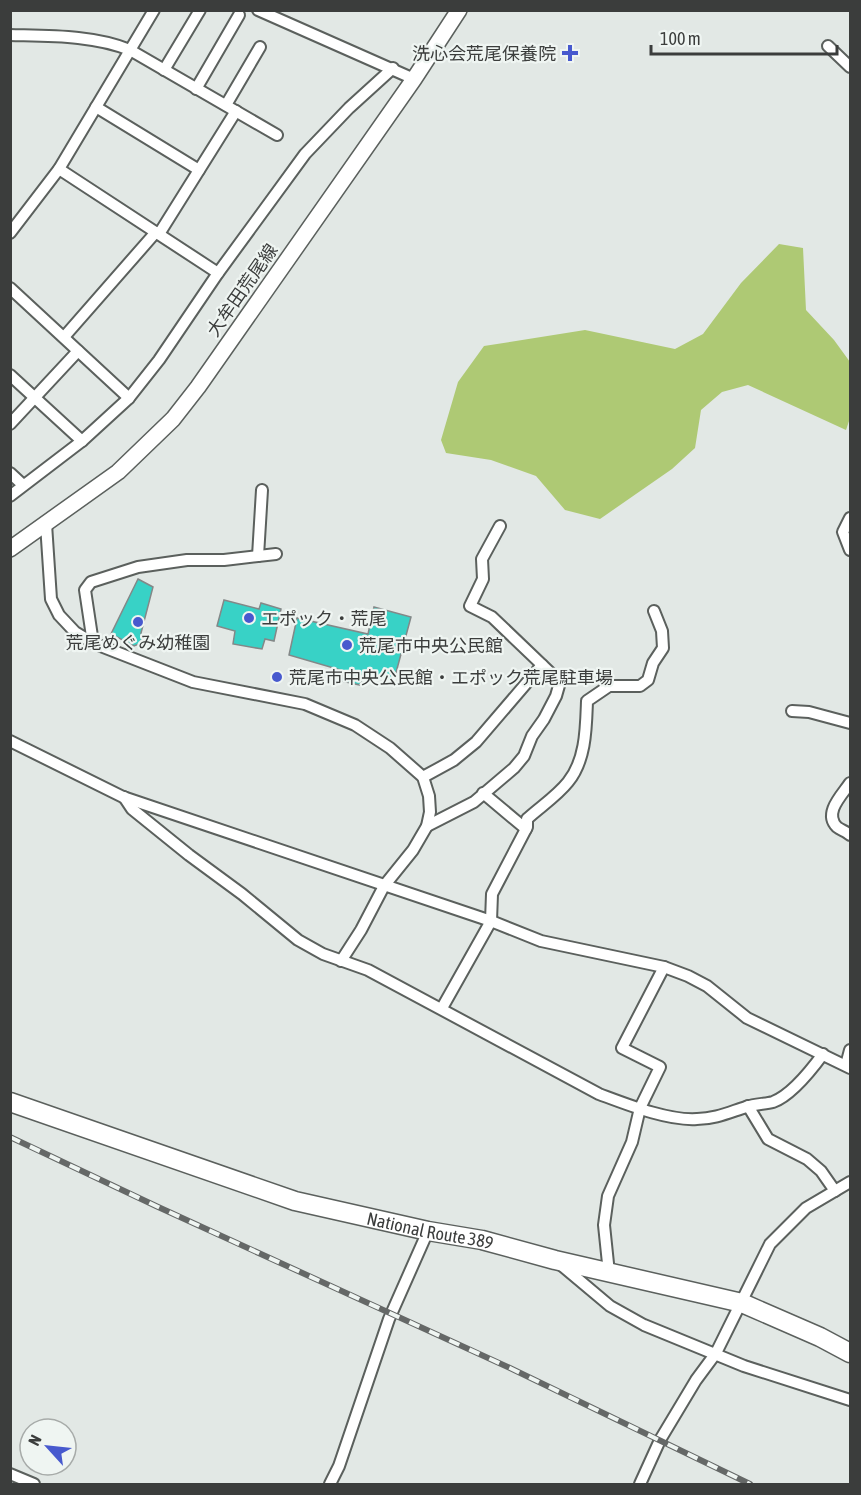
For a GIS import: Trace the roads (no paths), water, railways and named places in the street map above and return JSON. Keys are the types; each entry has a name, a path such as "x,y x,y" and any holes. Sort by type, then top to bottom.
{"highway":[{"name":"National Route 389","path":"10,1102 295,1201 428,1232 482,1240 555,1260 742,1303 820,1337 850,1353"}],"main road":[{"name":"大牟田荒尾線","path":"10,549 118,472 174,418 414,79 459,10"}],"street":[{"path":"10,233 59,169 154,10"},
{"path":"164,70 201,10"},
{"path":"258,10 414,79"},
{"path":"196,88 239,15"},
{"path":"10,35 112,43 130,50 277,135"},
{"path":"828,46 850,67"},
{"path":"64,338 157,233 199,170 260,47"},
{"path":"10,496 82,441 129,398 159,360 218,273 305,154 349,108 393,68"},
{"path":"96,107 199,170"},
{"path":"59,169 218,273"},
{"path":"10,288 129,398"},
{"path":"10,424 78,351"},
{"path":"10,375 82,441"},
{"path":"10,473 23,485"},
{"path":"258,556 262,490"},
{"path":"850,518 843,532 850,550"},
{"path":"46,524 51,599 59,615 75,632 93,643 193,682 305,704 355,725 390,748 423,777 429,796 430,812 427,826 413,850 384,886 361,930 341,961"},
{"path":"427,826 474,802 514,768 524,756 532,736 544,719 556,696 560,682 492,617 471,606 483,579 482,559 500,526"},
{"path":"93,643 85,590 91,582 138,567 188,560 224,560 276,554"},
{"path":"442,1008 491,921 492,894 526,829 527,819 568,782 576,770 586,738 587,701 609,686 640,686 648,680 653,663 663,648 662,631 654,611"},
{"path":"423,777 454,760 476,742 542,665"},
{"path":"792,711 809,712 850,723"},
{"path":"10,741 123,797 491,921 541,941 664,967 707,986 747,1018 848,1067 850,1050"},
{"path":"850,783 835,803 832,817 837,826 850,835"},
{"path":"483,794 526,829"},
{"path":"123,797 132,809 298,940 323,954 368,970 599,1094 640,1108 695,1120 717,1117 748,1106 775,1101 808,1074 823,1054"},
{"path":"609,1273 604,1225 608,1196 632,1142 640,1108 660,1067 622,1048 664,967"},
{"path":"748,1106 768,1139 807,1159 821,1171 835,1191"},
{"path":"640,1485 660,1440 696,1380 716,1353 742,1303 762,1256 770,1244 806,1208 850,1182"},
{"path":"330,1485 339,1466 389,1319 428,1232"},
{"path":"555,1260 610,1306 644,1325 744,1366 850,1400"},
{"path":"10,1474 34,1485"}],"railway":[{"path":"10,1137 510,1368 750,1484"}],"place":[{"name":"洗心会荒尾保養院","path":"570,53"},
{"name":"エポック・荒尾","path":"249,618"},
{"name":"荒尾めぐみ幼稚園","path":"138,622"},
{"name":"荒尾市中央公民館","path":"347,645"},
{"name":"荒尾市中央公民館・エポック荒尾駐車場","path":"277,677"}]}
